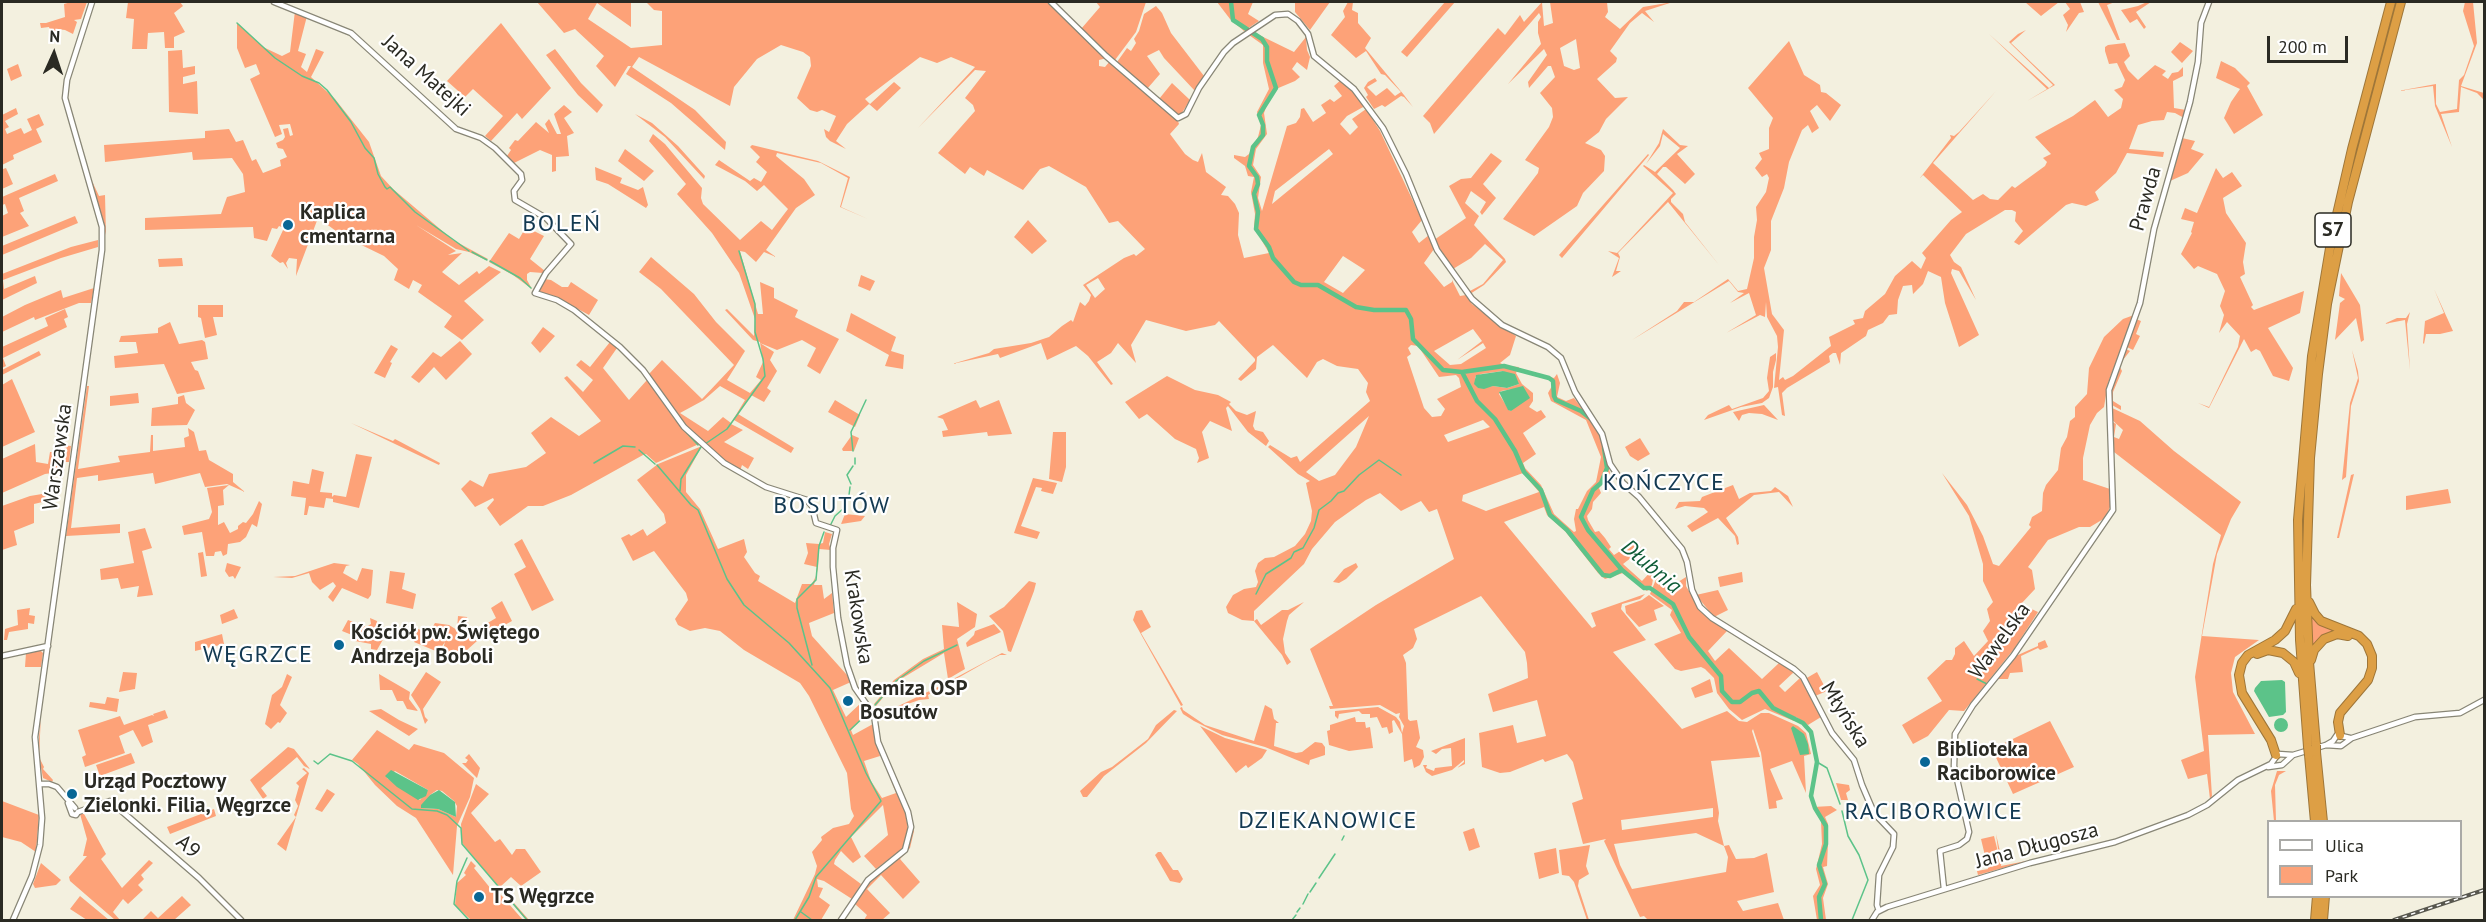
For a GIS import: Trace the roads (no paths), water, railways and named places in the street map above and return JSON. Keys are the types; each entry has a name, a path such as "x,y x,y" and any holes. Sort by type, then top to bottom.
{"highway":[{"name":"S7","path":"2323,820 2302,683 2303,587 2319,305 2352,149 2391,2"},
{"name":"S7","path":"2315,820 2310,676 2298,520 2308,391 2318,374 2327,304 2348,202 2401,2"},
{"path":"2303,587 2318,618 2329,626 2359,636 2367,644 2372,656 2372,668 2368,680 2340,713 2338,740"},
{"path":"2280,758 2242,693 2239,675 2242,663 2248,655 2278,638 2288,628 2303,587"},
{"path":"2310,676 2314,650 2321,641 2329,636 2342,634 2351,636 2361,643 2366,652 2368,661 2366,675 2336,710 2334,718 2338,740"},
{"path":"2280,758 2246,691 2243,680 2244,670 2257,653 2266,650 2278,651 2289,656 2294,662 2302,683"},
{"path":"2315,921 2317,898"},
{"path":"2323,921 2325,898"}],"street":[{"name":"Warszawska","path":"13,921 39,854 42,818 35,737 102,250 102,227 65,98 69,75 92,2"},
{"name":"Jana Matejki","path":"274,2 351,33 456,129 485,140 521,174 522,180 514,192 515,200 546,218 571,244 546,273 535,292 570,308 620,347 642,369 684,427 724,464 766,487 807,500 812,506 816,523 837,530"},
{"name":"Młyńska","path":"1051,2 1112,61 1175,116 1181,118 1186,114 1199,88 1224,52 1270,17 1288,14 1298,21 1308,34 1314,56 1354,89 1383,128 1406,174 1437,250 1472,299 1512,331 1548,347 1561,358 1575,392 1602,434 1610,464 1623,483 1639,497 1682,549 1692,590 1702,610 1794,669 1804,680 1832,733 1852,756 1874,813 1894,834 1893,847 1879,875 1877,905 1879,911"},
{"name":"Prawda","path":"2108,405 2111,382 2139,309 2154,229 2190,102 2198,62 2201,23 2209,2"},
{"name":"Wawelska","path":"1944,889 1940,851 1959,846 1967,839 1969,832 1954,766 1955,734 1969,710 2013,656 2111,515 2114,500 2108,405"},
{"name":"Krakowska","path":"837,530 833,548 833,577 847,665 855,688 874,715 878,742 908,812 911,827 909,840 903,852 868,880 842,921"},
{"path":"2,656 48,646"},
{"path":"2280,758 2415,717 2463,712 2484,700"},
{"name":"Jana Długosza","path":"1879,911 2030,863 2124,839 2200,810 2238,780 2280,758"},
{"name":"A9","path":"39,784 57,787 75,810 110,801 199,878 241,921"},
{"path":"1872,921 1879,911"}],"waterway":[{"name":"Dłubnia","path":"1231,2 1233,20 1262,39 1267,47 1267,61 1276,88 1259,115 1263,125 1263,135 1253,147 1249,166 1257,177 1258,184 1254,194 1258,212 1256,229 1269,247 1273,258 1294,282 1301,285 1318,285 1356,307 1374,310 1406,310 1411,319 1413,339 1443,370 1462,372 1504,366 1549,378 1553,381 1556,400 1581,411 1591,419"},
{"path":"237,23 275,58 327,90 374,158 378,174 385,187 387,189 390,187 415,212 469,251"},
{"path":"705,444 727,429 765,376 763,359 755,332 755,304 739,251"},
{"path":"472,252 487,260"},
{"path":"490,261 520,278 531,288"},
{"path":"1462,372 1477,401 1495,419 1515,451 1524,472 1541,490 1550,515 1567,530 1603,575 1610,576 1622,570"},
{"path":"853,451 851,432 866,400"},
{"path":"684,430 698,445"},
{"path":"594,463 623,446 635,447"},
{"path":"680,491 681,479 701,447"},
{"name":"Dłubnia","path":"1604,448 1607,468 1601,483 1593,490 1581,517 1588,530 1622,570 1644,588 1650,588 1673,604 1689,637 1721,676 1722,691 1732,702 1740,702 1759,691 1773,708 1803,723 1811,732 1817,762 1811,796 1826,826 1826,844 1819,865 1825,884 1819,897 1821,920"},
{"path":"639,450 655,464"},
{"path":"855,458 855,464"},
{"path":"1256,594 1266,574 1291,558 1294,552 1303,548 1314,528 1319,510 1338,493 1344,491 1359,475 1379,460 1401,475"},
{"path":"657,465 691,505 698,510 727,579 744,605 789,643 830,688 866,773 881,801 816,877 809,897 795,920"},
{"path":"851,484 847,475 853,466"},
{"path":"849,495 850,487"},
{"path":"846,504 848,498"},
{"path":"830,526 835,516 844,508"},
{"path":"812,665 797,608 797,599 816,580 819,546 824,532"},
{"path":"875,705 896,681 924,661 957,645"},
{"path":"1977,679 1987,684"},
{"path":"850,730 869,712"},
{"path":"314,761 318,764 330,754 352,761 412,809 437,811 447,815 461,828 462,844 527,920"},
{"path":"1817,762 1827,768 1840,804"},
{"path":"1842,811 1848,836 1859,855 1868,880 1852,920"},
{"path":"1342,840 1344,836"},
{"path":"1319,878 1335,854"},
{"path":"467,858 457,881 454,904 469,920"},
{"path":"1310,892 1316,883"},
{"path":"1303,904 1308,894"},
{"path":"1297,912 1300,908"},
{"path":"801,912 812,920"},
{"path":"1292,920 1296,915"}],"railway":[{"path":"2462,897 2484,890"},
{"path":"2394,920 2460,898"}],"place":[{"name":"Kaplica cmentarna","path":"288,225"},
{"name":"Kościół pw. Świętego Andrzeja Boboli","path":"339,645"},
{"name":"Remiza OSP Bosutów","path":"848,701"},
{"name":"Biblioteka Raciborowice","path":"1925,762"},
{"name":"Urząd Pocztowy Zielonki. Filia, Węgrzce","path":"72,794"},
{"name":"TS Węgrzce","path":"479,897"}],"district":[{"name":"BOLEŃ","path":"562,224"},
{"name":"KOŃCZYCE","path":"1664,483"},
{"name":"BOSUTÓW","path":"832,506"},
{"name":"WĘGRZCE","path":"258,655"},
{"name":"RACIBOROWICE","path":"1934,812"},
{"name":"DZIEKANOWICE","path":"1328,821"}]}
